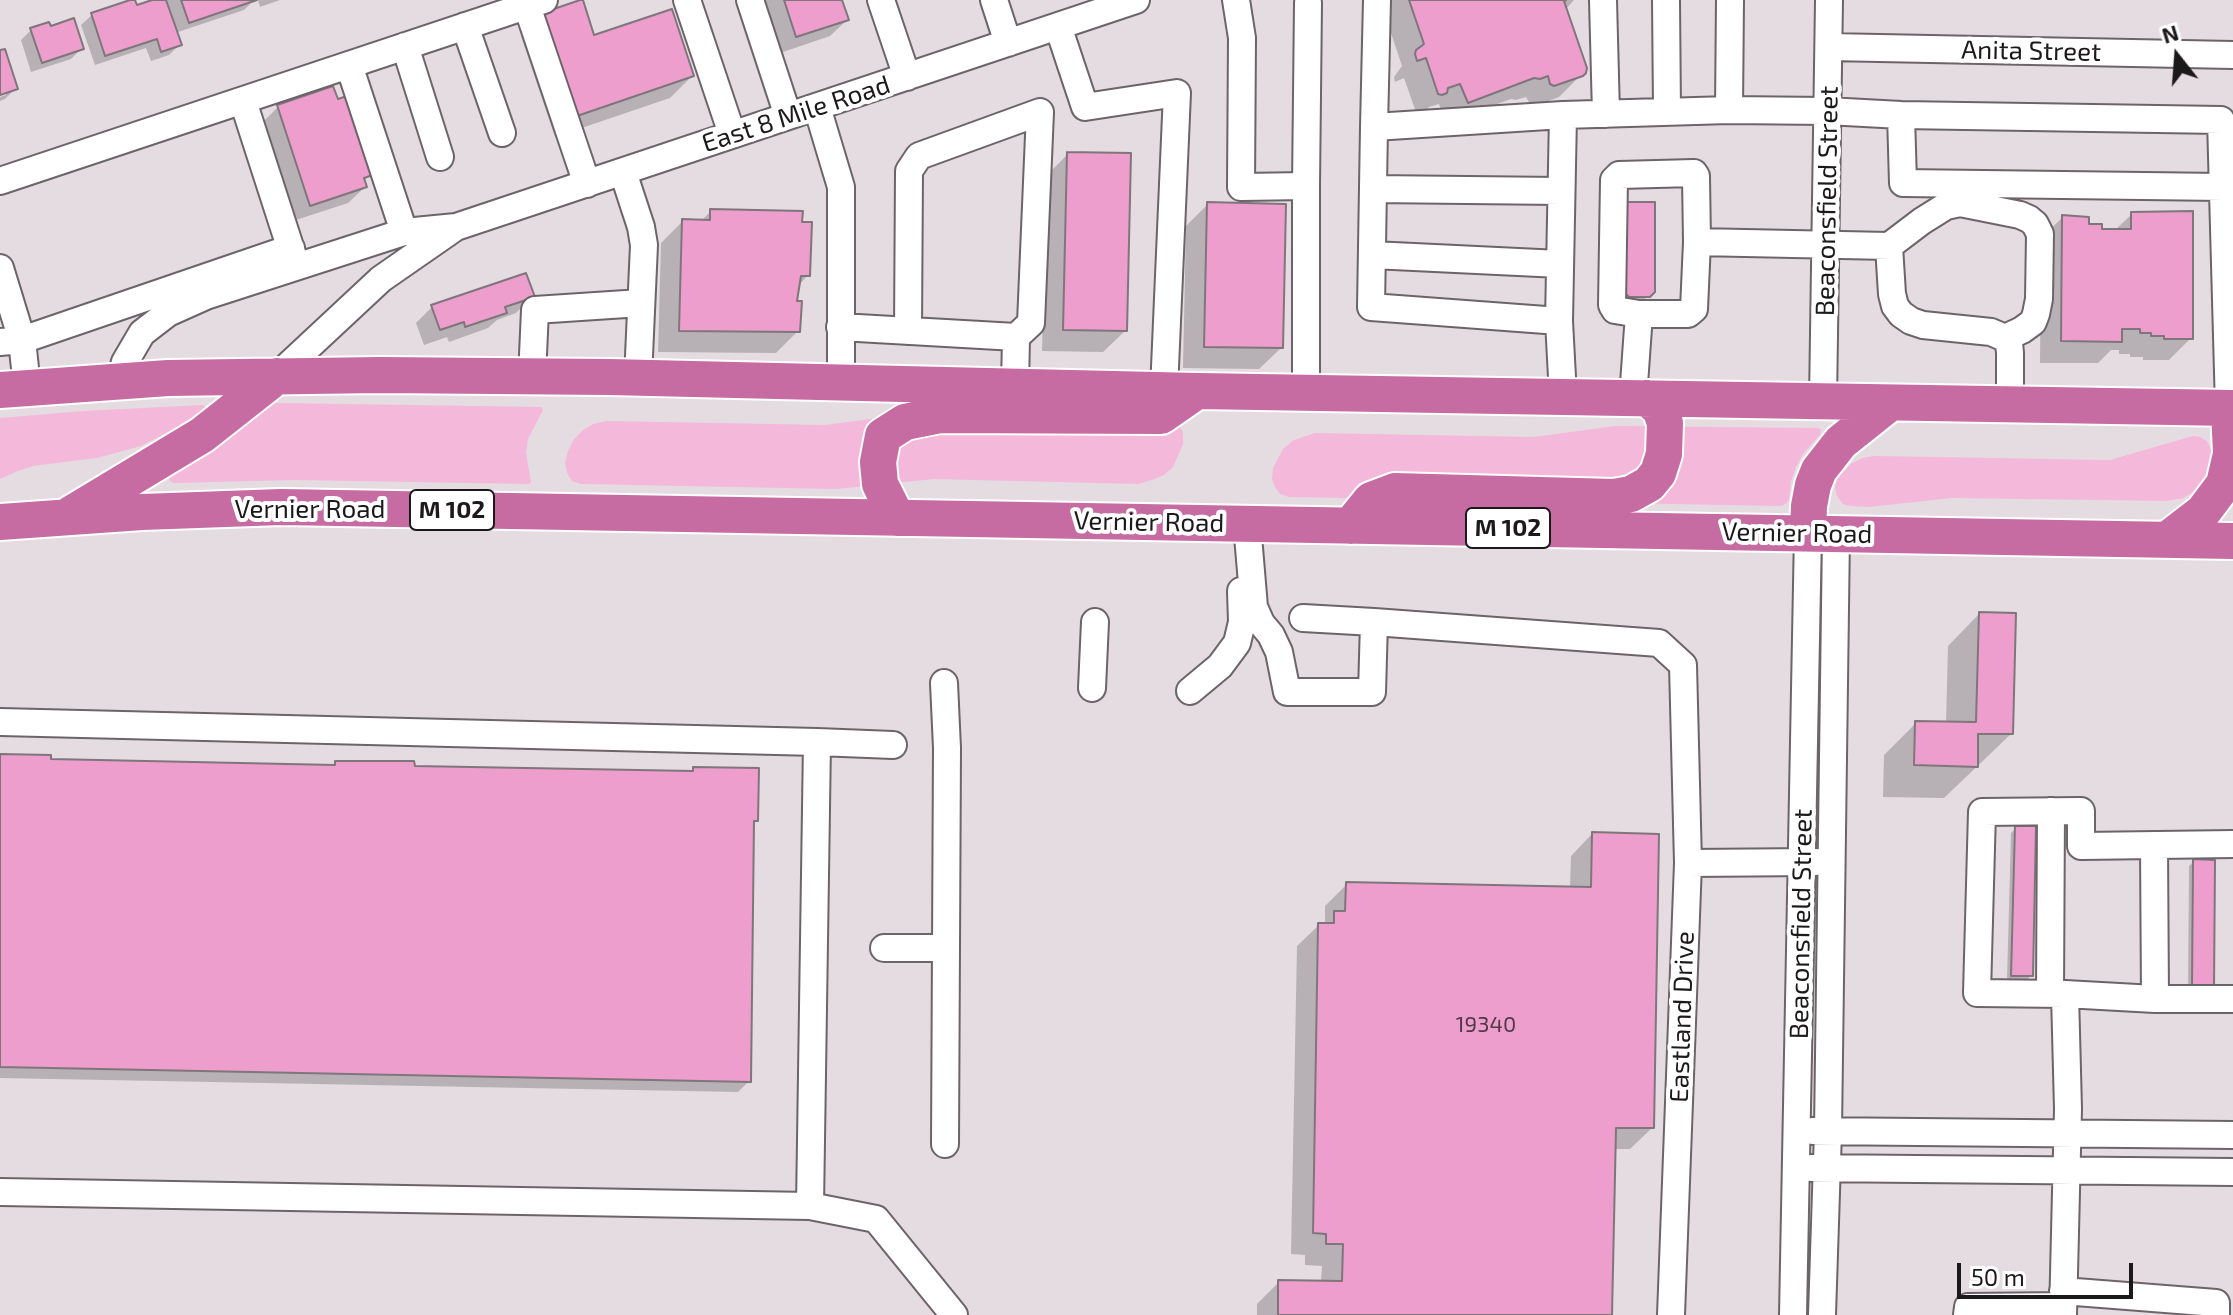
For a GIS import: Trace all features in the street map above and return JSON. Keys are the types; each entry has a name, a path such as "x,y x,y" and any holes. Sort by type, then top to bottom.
{"highway":[{"path":"13,389 120,380 380,375 2231,408 2231,454 2224,484 2203,512 2168,539"},
{"path":"66,517 202,435 277,376"},
{"path":"897,518 880,484 878,462 883,436 905,422 940,415 1161,416 1180,390"},
{"path":"1350,526 1371,500 1395,491 1614,497 1631,494 1649,484 1658,473 1664,454 1665,423 1660,409 1640,398"},
{"path":"1822,533 1809,506 1819,470 1841,442 1890,403"},
{"name":"Vernier Road","path":"66,517 281,507 2233,541"},
{"name":"M 102","path":"0,522 66,517"}],"street":[{"path":"687,0 732,134"},
{"path":"750,0 788,116"},
{"path":"881,0 907,77"},
{"path":"994,0 1008,43"},
{"name":"East 8 Mile Road","path":"120,380 125,362 142,333 168,313 294,257 404,232 456,227 1058,26 1097,6 1136,0"},
{"path":"1236,0 1242,38 1241,187 1306,186"},
{"path":"1377,0 1371,307 1559,321"},
{"path":"1603,0 1606,114"},
{"path":"1666,0 1667,111"},
{"path":"1729,110 1730,0"},
{"name":"Beaconsfield Street","path":"1823,401 1829,0"},
{"path":"0,181 536,3 587,184"},
{"path":"1306,392 1308,3"},
{"path":"465,26 502,133"},
{"path":"1058,26 1085,107 1177,93 1180,390"},
{"path":"405,46 440,157"},
{"name":"Anita Street","path":"1829,47 2233,55"},
{"path":"349,65 404,232"},
{"path":"11,341 294,257 243,101"},
{"path":"817,107 841,187 841,382"},
{"path":"1374,127 1563,115 1729,110 2221,120 2231,408"},
{"path":"908,331 909,171 919,156 1040,112 1031,323 1016,337 1015,387"},
{"path":"1563,115 1559,321 1563,396"},
{"path":"1901,115 1903,183 2223,187"},
{"path":"623,172 644,245 638,378"},
{"path":"1694,173 1697,242 1693,312 1639,314 1615,310 1612,305 1615,177 1694,173"},
{"path":"1373,189 1561,191"},
{"path":"1697,242 1889,246 1946,206 1960,203 2020,215 2035,224 2040,234 2039,299 2033,322 2005,338"},
{"name":"East 8 Mile Road","path":"277,376 381,279 456,227"},
{"path":"1889,246 1892,294 1901,314 1923,325 1991,332 2009,343 2010,405"},
{"path":"1372,255 1560,264"},
{"path":"0,268 11,341 13,389"},
{"path":"532,377 535,310 641,303"},
{"path":"1639,314 1640,398"},
{"path":"840,327 1016,337"},
{"path":"1190,691 1220,666 1237,643 1242,622 1239,565 1247,524"},
{"path":"1247,524 1254,607 1279,652 1287,692 1372,692 1374,622"},
{"name":"Beaconsfield Street","path":"1793,1315 1801,862 1822,533"},
{"name":"Beaconsfield Street","path":"1822,533 1832,863 1822,1315"},
{"name":"Eastland Drive","path":"1303,618 1659,643 1683,665 1688,863 1671,1315"},
{"path":"1092,688 1095,622"},
{"path":"944,683 947,748 945,1144"},
{"path":"0,722 893,745"},
{"path":"810,1206 817,742"},
{"path":"2051,811 2057,994 2068,1133 2063,1304"},
{"path":"2233,844 2081,846 2081,811 1982,812 1977,993 2233,999"},
{"path":"2154,845 2155,999"},
{"path":"1688,863 1832,863"},
{"path":"884,948 946,948"},
{"path":"1798,1130 2233,1135"},
{"path":"1796,1167 2233,1172"},
{"path":"0,1192 810,1206 876,1219 954,1315"},
{"path":"1795,1247 1824,1247"},
{"path":"1967,1315 1968,1307 2216,1303 2216,1315"}],"shaded area":[{"path":"203,405 206,409 184,424 141,446 97,458 33,466 0,479 0,418"},
{"path":"269,405 541,407 543,410 528,439 529,484 295,480 173,483 169,480 225,442"},
{"path":"908,414 1179,424 1183,444 1173,467 1164,475 1138,484 934,479 837,489 581,484 572,481 565,463 574,439 593,424 606,421 825,425"},
{"path":"1615,426 1821,430 1796,467 1789,499 1781,506 1289,497 1280,494 1272,479 1273,468 1283,449 1294,440 1315,433 1534,437"},
{"path":"2193,436 2207,441 2211,449 2209,471 2194,492 2167,501 1952,498 1869,507 1843,504 1835,487 1837,479 1852,463 1875,456 2110,460"}],"building":[{"path":"135,0 137,5 166,0 182,45 161,52 157,39 105,56 91,13"},
{"path":"181,0 257,0 189,23"},
{"path":"583,0 594,35 672,9 694,76 577,116 542,13"},
{"path":"784,0 842,0 849,20 796,37"},
{"path":"1409,0 1566,0 1586,73 1554,86 1550,84 1548,76 1534,78 1468,103 1460,84 1448,88 1447,93 1438,94 1426,58 1417,61 1416,50 1424,44"},
{"path":"74,18 84,49 42,63 30,28 49,22 51,26"},
{"path":"5,49 18,89 0,95 0,50"},
{"path":"333,86 338,99 347,96 373,175 364,178 367,187 310,206 277,105"},
{"path":"1067,152 1131,153 1127,331 1063,330"},
{"path":"1207,202 1286,204 1283,348 1204,347"},
{"path":"1619,202 1655,202 1655,292 1650,297 1629,297 1624,292"},
{"path":"710,209 803,211 802,222 812,222 810,276 801,276 797,301 802,301 800,332 679,331 682,219 710,220"},
{"path":"2193,211 2193,339 2164,339 2164,336 2140,333 2140,329 2122,329 2122,342 2061,341 2062,215 2089,217 2089,224 2102,224 2102,229 2131,229 2131,212"},
{"path":"526,273 535,297 505,307 507,313 465,327 464,322 440,330 431,305"},
{"path":"1979,612 2016,613 2013,734 1978,734 1978,767 1914,765 1915,721 1976,722"},
{"path":"0,754 51,755 51,759 335,765 335,761 414,761 415,766 693,771 693,767 759,768 758,821 754,821 751,1082 0,1067"},
{"path":"2015,826 2036,826 2033,976 2011,976"},
{"path":"1592,832 1659,834 1654,1128 1616,1128 1612,1315 1278,1315 1278,1280 1342,1281 1343,1244 1326,1244 1326,1234 1313,1233 1318,923 1334,923 1334,911 1345,911 1346,882 1591,887"},
{"path":"2193,859 2215,860 2214,988 2192,989"}]}
